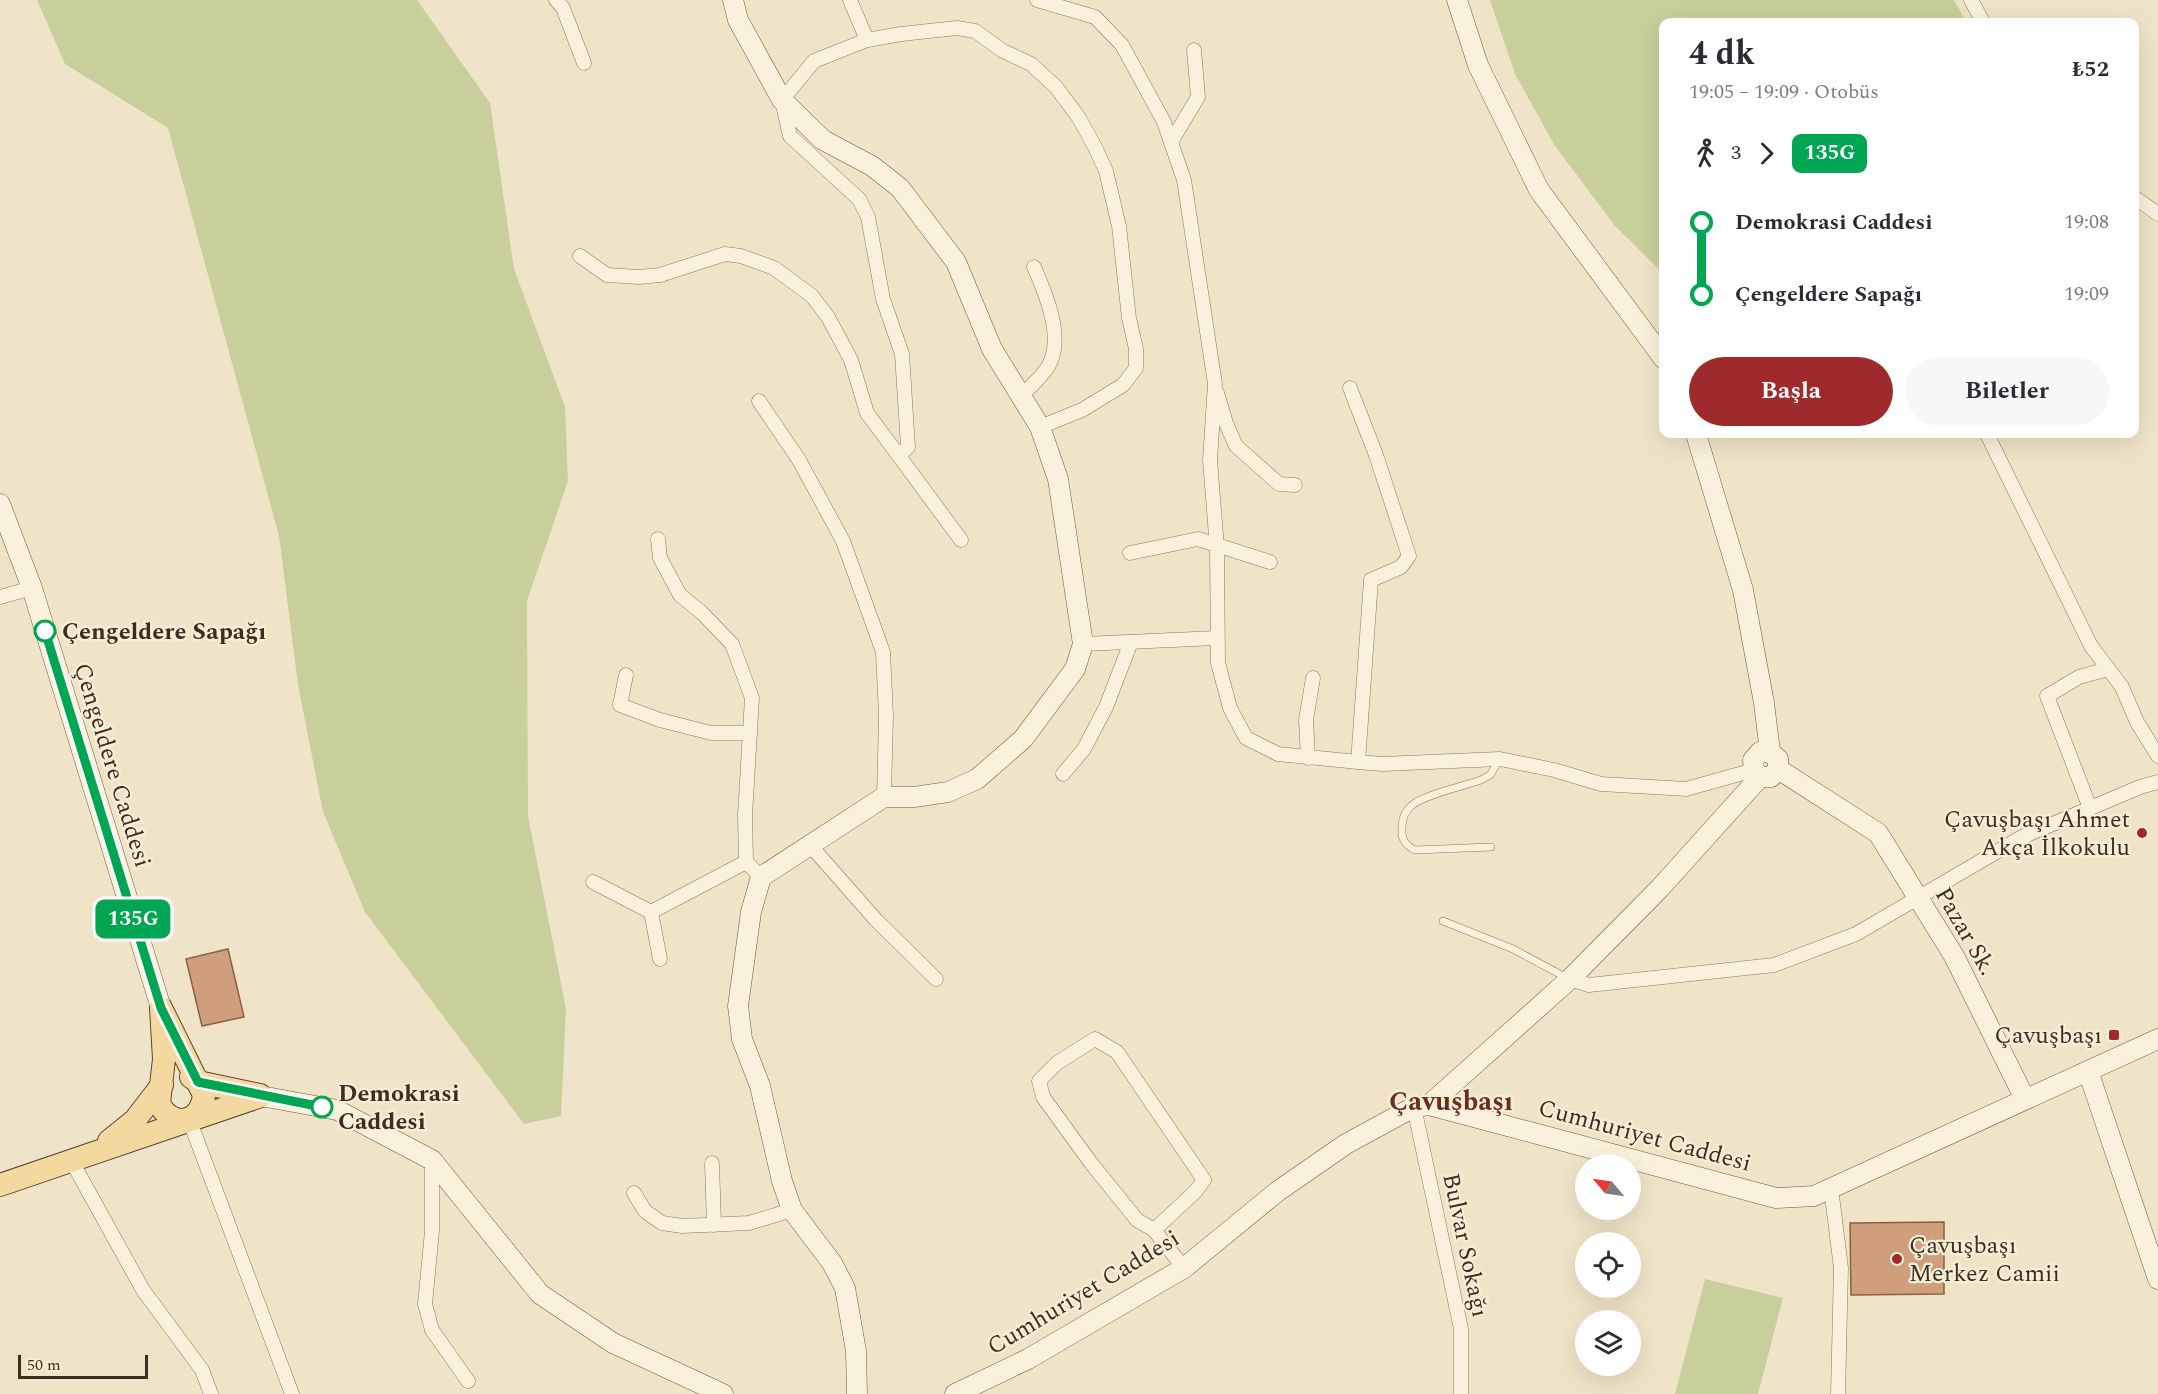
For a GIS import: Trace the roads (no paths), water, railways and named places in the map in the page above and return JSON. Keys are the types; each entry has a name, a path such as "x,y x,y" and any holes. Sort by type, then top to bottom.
{"main road":[{"path":"733,0 738,20 782,100 823,140 872,166 900,188 956,262 992,349 1040,427 1058,479 1083,644 1075,669 1023,739 977,779 948,792 914,797 884,797 761,878 751,912 738,1006 742,1039 760,1086 782,1181 792,1210 832,1263 846,1288 856,1352 857,1394"},
{"path":"1457,0 1478,65 1539,190 1659,352"},
{"path":"1422,1106 1570,979 1660,888 1765,767 1764,703 1743,590 1697,438"},
{"name":"Çengeldere Caddesi","path":"0,504 32,588 161,1008"},
{"name":"Pazar Sk.","path":"1765,767 1878,833 1954,956 2025,1099"},
{"path":"161,1008 204,1095 200,1110 189,1119 182,1120 167,1116 159,1103 164,1059 161,1008"},
{"name":"Cumhuriyet Caddesi","path":"955,1394 993,1386 1028,1359 1184,1268 1278,1191 1346,1144 1422,1106 1776,1198 1814,1196 2158,1039"},
{"path":"2088,1071 2158,1279"},
{"path":"93,1153 135,1120 164,1082 177,1074 185,1074 198,1082 337,1110 432,1160 540,1294 613,1343 723,1394"},
{"path":"0,1185 261,1096"}],"street":[{"path":"556,0 564,8 584,63"},
{"path":"850,0 867,40"},
{"path":"1037,0 1095,16 1122,45 1164,122 1184,180 1215,384 1227,423 1236,446 1279,484 1295,484"},
{"path":"1971,0 1981,18"},
{"path":"899,456 908,447 902,354 883,298 868,217 859,199 790,136 782,100 814,61 867,40 957,28 975,32 1003,51 1031,64 1056,87 1079,118 1106,171 1119,226 1129,318 1136,349 1136,368 1124,385 1082,410 1040,427"},
{"path":"1171,142 1198,97 1194,50"},
{"path":"2139,201 2158,214"},
{"path":"580,256 607,275 639,277 660,275 725,254 741,256 774,268 812,296 828,317 851,360 867,413 961,540"},
{"path":"1021,396 1049,365 1055,338 1047,297 1034,267"},
{"path":"1215,384 1210,460 1217,543 1218,663 1230,708 1246,738 1278,754 1308,758 1382,764 1500,759 1554,770 1601,784 1686,789 1765,767"},
{"path":"1350,388 1376,455 1409,556 1401,567 1371,580 1358,762"},
{"path":"759,401 799,460 843,541 884,652 886,716 884,797"},
{"path":"1989,438 2091,646 2122,687 2137,722 2158,756"},
{"path":"658,539 660,558 680,595 702,613 732,644 752,698 745,815 746,862 761,878"},
{"path":"1130,553 1198,539 1217,543 1270,562"},
{"path":"0,597 32,588"},
{"path":"1083,644 1218,638"},
{"path":"1063,774 1084,749 1106,707 1131,642"},
{"path":"2090,808 2047,696 2079,677 2108,669"},
{"path":"626,675 620,705 660,720 711,733 750,733"},
{"path":"1308,758 1306,720 1313,678"},
{"path":"1570,979 1589,985 1774,965 1856,933 2022,837 2140,787 2158,782"},
{"path":"810,845 876,920 936,979"},
{"path":"651,912 746,862"},
{"path":"593,882 651,912"},
{"path":"651,912 660,959"},
{"path":"1154,1230 1196,1192 1204,1180 1117,1052 1095,1039 1057,1063 1039,1081 1043,1097 1091,1163 1137,1220 1154,1230 1184,1268"},
{"name":"Bulvar Sokağı","path":"1422,1106 1461,1329 1461,1394"},
{"path":"189,1119 292,1394"},
{"path":"71,1160 143,1290 202,1370 211,1394"},
{"path":"432,1160 432,1232 425,1304 432,1330 468,1381"},
{"path":"712,1163 714,1225"},
{"path":"1831,1188 1841,1268 1838,1394"},
{"path":"634,1193 645,1211 662,1222 682,1226 749,1223 792,1210"}],"lane":[{"path":"1491,847 1415,850 1405,843 1402,836 1402,821 1408,810 1418,801 1481,780 1490,775 1500,759"},
{"path":"1443,921 1513,949 1570,979"}],"place":[{"name":"Çengeldere Sapağı","path":"45,631"},
{"name":"Çavuşbaşı Ahmet Akça İlkokulu","path":"2142,833"},
{"name":"Çavuşbaşı","path":"2114,1035"},
{"name":"Demokrasi Caddesi","path":"322,1107"},
{"name":"Çavuşbaşı Merkez Camii","path":"1897,1259"}],"district":[{"name":"Çavuşbaşı","path":"1451,1101"}]}
